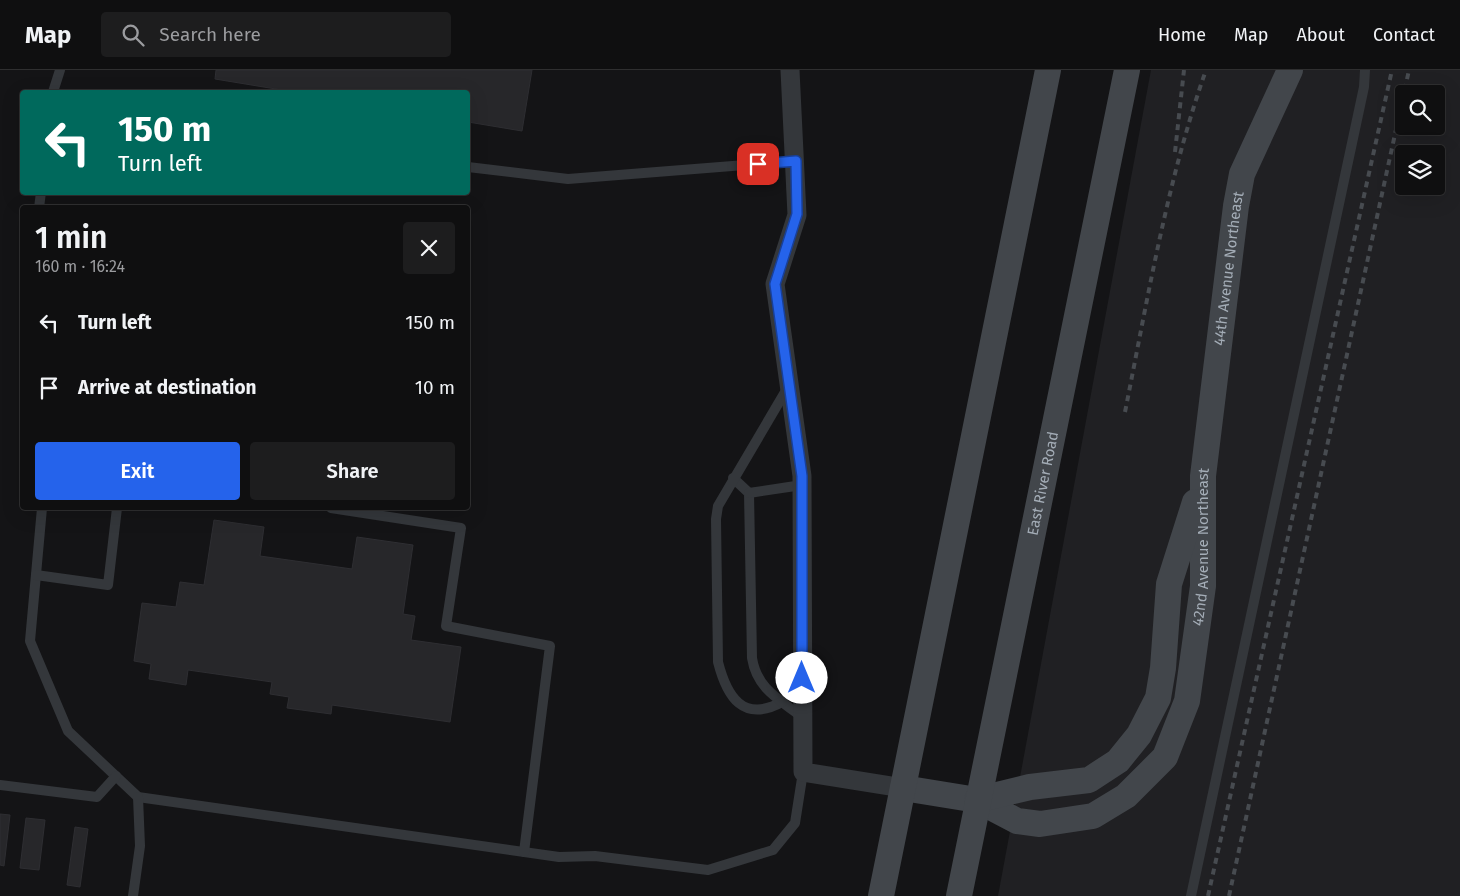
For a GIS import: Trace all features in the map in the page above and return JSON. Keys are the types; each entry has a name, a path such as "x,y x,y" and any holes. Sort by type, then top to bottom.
{"street":[{"path":"790,70 796,161 797,214 775,284 802,485 803,772 903,788"},
{"path":"881,896 1048,70"},
{"name":"East River Road","path":"959,896 1127,70"},
{"name":"44th Avenue Northeast","path":"1203,476 1236,206 1242,174 1290,70"},
{"name":"42nd Avenue Northeast","path":"903,788 977,800 1017,821 1040,824 1093,816 1126,796 1165,757 1187,701 1203,586 1203,476"},
{"name":"42nd Avenue Northeast","path":"977,800 1030,787 1089,780 1118,760 1139,735 1158,698 1163,668 1169,584 1203,476"}],"lane":[{"path":"54,90 60,70"},
{"path":"1191,896 1364,87 1365,70"},
{"path":"470,167 568,179 796,161"},
{"path":"782,702 768,709 751,709 736,703 723,682 718,662 716,519 718,506 789,385"},
{"path":"734,478 749,493 752,658 754,674 766,690 802,717"},
{"path":"749,493 802,485"},
{"path":"42,510 30,641 68,731 138,797 559,857 596,856 708,870 773,850 795,823 803,772"},
{"path":"36,575 108,586 118,510"},
{"path":"344,510 461,528 446,626 550,646 524,852"},
{"path":"0,785 97,797 116,776"},
{"path":"133,896 140,846 138,797"}],"shaded area":[{"path":"1151,70 1460,70 1460,896 998,896"}],"building":[{"path":"216,70 532,70 522,131 470,122 470,90 282,90 215,79"},
{"path":"214,520 264,527 260,556 352,569 357,537 413,545 403,614 415,616 411,640 461,647 450,722 332,705 331,714 287,708 289,697 270,694 272,682 188,670 186,685 149,679 151,664 134,661 142,603 176,607 180,582 204,585"},
{"path":"0,814 10,815 4,866 0,865"},
{"path":"26,818 45,820 39,870 20,868"},
{"path":"75,827 88,829 80,887 67,885"}],"railway":[{"path":"1175,152 1184,70"},
{"path":"1125,412 1169,197 1192,112 1206,70"},
{"path":"1208,896 1392,70"},
{"path":"1229,896 1409,70"}],"route":[{"path":"758,164 796,161 797,214 775,284 802,476 802,678"}]}
